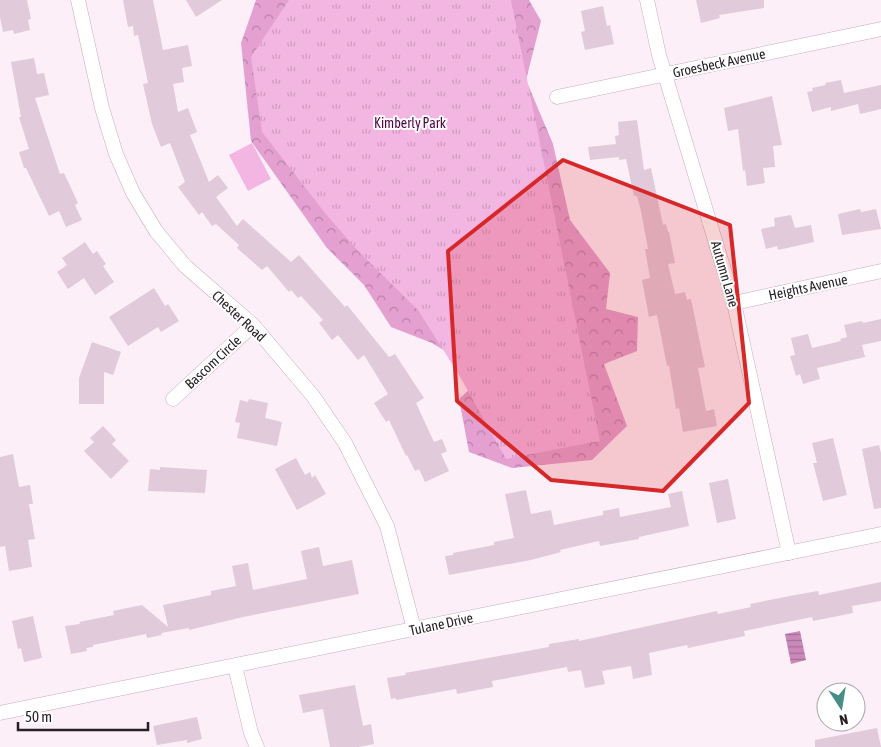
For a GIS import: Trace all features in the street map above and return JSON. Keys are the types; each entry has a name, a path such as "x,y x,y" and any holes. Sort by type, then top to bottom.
{"street":[{"name":"Chester Road","path":"78,0 102,108 116,154 133,193 156,232 184,266 253,325 313,396 345,444 387,526 414,629"},
{"name":"Autumn Lane","path":"647,0 665,75 734,303 789,553"},
{"name":"Groesbeck Avenue","path":"557,97 881,29"},
{"name":"Heights Avenue","path":"734,303 881,271"},
{"name":"Bascom Circle","path":"173,399 253,325"},
{"name":"Tulane Drive","path":"0,713 881,534"},
{"path":"235,666 251,733 257,747"}],"highlighted area":[{"path":"563,160 730,225 749,403 663,491 551,480 457,401 448,251"}],"green space":[{"name":"Kimberly Park","path":"256,0 529,0 541,21 526,80 553,144 570,220 610,273 606,309 638,317 637,351 604,364 627,426 592,460 512,468 469,452 459,399 485,375 432,343 391,327 364,285 327,248 251,141 241,43"},
{"name":"Kimberly Park","path":"289,0 511,0 600,441 506,459 459,375 418,310 358,251 325,213 262,132 251,57"},
{"path":"252,143 271,179 248,191 229,155"}],"shaded area":[{"path":"800,631 806,660 791,664 785,634"}],"building":[{"path":"0,0 27,0 31,19 28,20 30,30 14,34 13,30 3,32 0,17"},
{"path":"123,0 153,0 163,50 188,45 192,66 182,68 184,82 173,84 178,112 188,108 197,132 190,135 209,182 218,175 228,188 216,197 237,226 243,219 291,262 299,255 345,307 347,305 389,357 395,354 424,398 416,403 434,442 442,439 447,451 441,454 449,471 425,482 419,469 415,471 406,456 389,420 386,422 374,403 388,394 364,355 358,360 338,335 332,340 319,323 323,320 301,296 298,298 291,290 289,292 267,266 262,270 237,248 239,245 216,224 212,226 202,212 199,215 178,187 185,182 170,143 161,147 152,124 143,84 148,83 138,35 134,36 133,26 128,27"},
{"path":"186,0 222,0 196,17"},
{"path":"696,0 764,0 764,8 719,15 720,18 701,23"},
{"path":"603,6 607,26 610,25 614,44 585,50 581,32 585,31 581,11"},
{"path":"34,58 37,74 44,73 49,95 35,98 60,174 64,173 78,203 75,205 82,220 66,227 59,211 49,216 26,168 24,168 19,152 29,149 19,117 21,117 11,62"},
{"path":"841,80 844,93 881,85 881,109 860,114 858,104 831,111 831,107 812,112 807,92 813,91 812,88 826,85 825,83"},
{"path":"772,96 782,145 773,146 775,167 763,168 765,183 747,186 745,170 743,171 738,129 728,131 724,108"},
{"path":"637,120 644,170 651,168 663,225 666,224 669,232 675,263 668,264 675,294 685,292 687,300 691,299 705,367 698,368 706,411 714,409 717,426 683,432 679,408 676,409 669,365 667,366 657,315 649,317 642,280 650,278 645,249 648,249 641,211 637,196 634,196 626,159 619,160 619,157 590,160 588,147 616,144 615,136 619,135 618,122"},
{"path":"860,209 861,212 876,209 881,229 842,235 838,214"},
{"path":"791,215 795,228 811,225 814,242 778,250 777,246 766,249 761,229 775,226 774,218"},
{"path":"85,242 93,254 97,251 106,264 103,266 114,282 95,295 84,278 68,289 57,272 67,265 62,258"},
{"path":"154,288 165,306 168,304 179,321 161,332 158,327 128,346 109,317"},
{"path":"881,319 881,341 862,345 865,357 817,368 820,379 803,384 800,374 796,376 790,356 795,355 791,338 808,334 812,348 841,341 840,339 847,337 844,325"},
{"path":"92,342 121,352 113,375 104,372 104,404 79,404 79,378"},
{"path":"249,399 268,403 265,418 282,422 277,446 237,438 240,423 235,422 240,400 248,402"},
{"path":"103,426 116,440 112,444 129,461 111,479 84,451 94,442 90,438"},
{"path":"833,438 847,495 823,501 813,463 817,463 812,443"},
{"path":"879,445 881,453 881,508 874,509 862,449"},
{"path":"13,454 19,487 30,485 33,504 29,504 35,539 28,540 32,567 9,571 5,546 0,547 0,457"},
{"path":"296,458 305,475 310,472 312,478 315,475 326,494 297,510 275,469"},
{"path":"160,467 207,470 205,493 148,491 150,469 160,470"},
{"path":"728,479 736,519 717,523 709,483"},
{"path":"526,490 531,514 551,510 554,525 603,515 603,511 619,508 620,517 671,507 668,494 682,491 689,526 639,537 639,539 600,546 599,541 560,550 561,552 531,560 449,575 445,556 494,545 494,542 514,538 505,494"},
{"path":"319,547 323,566 352,560 359,594 243,617 189,630 189,628 161,633 162,635 147,638 146,634 93,645 93,647 86,648 87,651 71,654 65,626 114,615 113,611 142,605 168,627 163,605 211,595 211,591 236,586 232,566 248,563 253,590 307,579 301,551"},
{"path":"881,582 881,601 852,606 853,613 813,621 812,617 744,631 745,636 688,648 687,645 649,653 652,675 633,679 631,666 602,671 605,684 585,688 581,670 568,672 567,667 492,681 493,687 457,694 456,689 396,700 396,698 391,699 387,678 406,675 405,673 549,647 549,644 579,639 579,641 717,611 718,614 751,607 750,604 795,595 818,591 819,595"},
{"path":"33,616 42,658 24,662 21,648 18,649 12,621"},
{"path":"355,685 363,726 371,724 374,744 358,747 330,747 323,709 303,713 299,695"},
{"path":"197,717 202,739 187,743 187,740 157,745 153,726"},
{"path":"877,728 881,747 815,747 815,740 866,732 866,730"}]}
